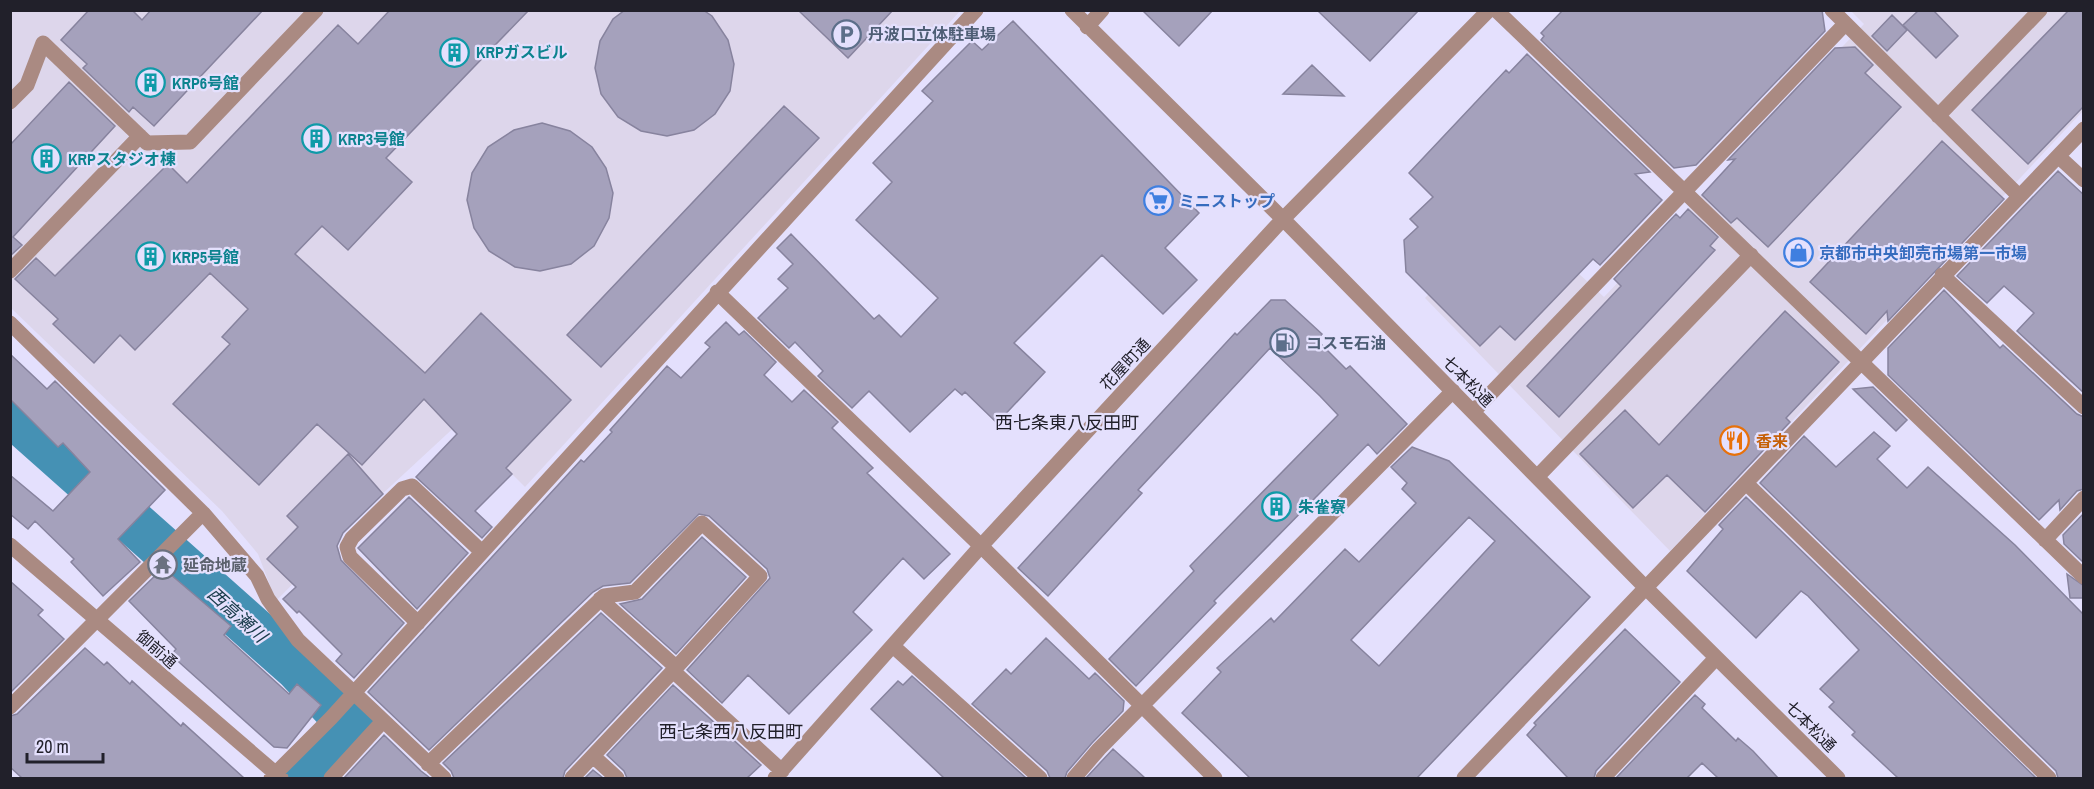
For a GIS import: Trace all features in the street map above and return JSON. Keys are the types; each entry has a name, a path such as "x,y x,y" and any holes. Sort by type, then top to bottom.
{"street":[{"path":"10,102 27,85 43,43 147,143 190,142 316,10"},
{"path":"276,777 976,10"},
{"name":"七本松通","path":"1072,10 1453,391 1828,775"},
{"path":"1087,27 1102,10"},
{"name":"花屋町通","path":"778,775 894,647 981,546 1283,219 1489,10"},
{"path":"1496,10 2084,577"},
{"path":"1832,10 2018,195"},
{"path":"1938,116 2040,10"},
{"path":"1473,412 1845,24"},
{"path":"1464,778 2018,195 2084,129"},
{"path":"10,271 140,136"},
{"path":"2058,156 2084,180"},
{"path":"1537,477 1751,255"},
{"path":"1942,275 2084,407"},
{"path":"717,292 981,546 1215,778"},
{"path":"10,323 203,513 257,576 268,599 298,640 350,696 383,721 444,778"},
{"path":"1074,778 1453,391"},
{"path":"1746,483 2049,778"},
{"path":"418,623 350,557 347,547 352,538 402,489 412,486 482,552"},
{"path":"2045,540 2084,498"},
{"path":"10,707 203,513"},
{"path":"428,764 600,599 604,596 635,592 702,523 760,576 675,670 572,778"},
{"name":"御前通","path":"10,545 276,777"},
{"path":"600,599 675,670 778,775"},
{"path":"894,647 1040,778"},
{"path":"1603,778 1716,658"},
{"path":"332,778 383,721"},
{"path":"593,756 617,778"}],"shaded area":[{"path":"10,11 960,11 525,487 460,422 365,510 276,601 258,554 222,511 11,308"},
{"name":"京都市中央卸売市場第一市場","path":"1851,11 2083,11 2083,111 1670,551 1425,298 1509,209 1604,297 1864,24"}],"building":[{"name":"KRP6号館","path":"89,10 132,10 142,20 151,10 263,10 154,126 133,107 129,112 83,68 87,64 61,40"},
{"path":"390,10 529,10 386,158 412,182 348,250 322,226 295,254 425,373 481,313 571,400 506,468 512,474 475,511 492,527 482,538 416,477 457,434 424,399 362,465 317,424 259,485 173,404 230,344 222,337 248,309 210,273 135,350 120,335 94,363 53,324 58,319 15,279 36,258 55,276 168,164 187,183 338,25 358,44"},
{"path":"625,10 703,10 712,16 728,40 734,64 730,91 715,114 694,130 667,136 641,131 618,117 601,94 595,68 600,41 613,19"},
{"name":"丹波口立体駐車場","path":"798,10 893,10 848,58"},
{"path":"1142,10 1213,10 1179,46"},
{"path":"1317,10 1419,10 1370,61"},
{"path":"1563,10 1822,10 1825,31 1696,165 1674,168 1541,40 1544,36 1541,33"},
{"path":"1919,10 1933,10 1958,36 1936,58 1903,25"},
{"path":"2069,10 2084,10 2084,106 2028,164 1972,110"},
{"path":"1892,15 1907,30 1887,51 1872,36"},
{"path":"1013,21 1199,213 1165,248 1197,280 1163,314 1102,255 1014,343 1045,372 997,423 965,392 962,395 955,389 910,432 869,391 852,408 818,376 823,371 795,342 789,348 758,318 788,288 778,279 793,264 777,248 791,234 874,319 879,315 901,337 938,298 856,220 892,182 873,163 933,101 922,91 972,41 982,50"},
{"path":"1855,47 1873,65 1865,73 1901,107 1768,247 1737,218 1731,223 1702,195 1735,159 1728,160 1835,48"},
{"path":"1527,54 1650,172 1635,174 1662,200 1600,265 1593,259 1515,340 1500,326 1480,346 1406,272 1404,240 1418,227 1410,219 1433,197 1409,173 1506,70 1509,73"},
{"path":"1312,65 1344,96 1283,94"},
{"name":"KRPスタジオ棟","path":"69,82 115,126 13,237 22,245 10,256 10,145"},
{"path":"784,106 819,138 601,367 567,335"},
{"path":"542,123 570,131 592,147 606,168 613,193 609,218 594,246 571,264 540,271 515,267 489,251 474,228 467,200 472,173 488,147 514,130"},
{"path":"1942,141 2004,199 1888,321 1887,311 1866,334 1810,282"},
{"path":"2058,171 2084,195 2084,393 2017,331 2034,313 2004,286 1987,303 1957,276"},
{"path":"1688,209 1718,237 1710,246 1715,250 1559,417 1527,386 1621,286 1614,279 1676,214 1680,218"},
{"path":"1944,290 2000,348 2003,345 2077,414 2084,417 2084,489 2077,491 2060,510 2059,500 2039,520 1888,375 1888,348"},
{"path":"1271,300 1285,300 1322,334 1317,340 1346,369 1350,366 1407,424 1377,454 1368,444 1214,601 1216,603 1136,686 1109,659 1194,571 1190,566 1338,415 1320,396 1270,348 1138,490 1142,493 1048,596 1018,568 1235,333 1237,335"},
{"path":"1785,311 1839,362 1786,418 1790,422 1705,512 1667,475 1633,508 1580,454 1625,410 1659,445"},
{"path":"726,322 739,335 744,331 776,362 764,375 792,402 804,390 838,422 832,428 873,468 867,473 950,554 924,579 903,558 853,612 872,630 789,714 748,675 722,703 687,670 770,578 767,569 709,516 699,514 630,583 603,586 593,592 429,750 368,692 581,460 584,462 612,432 610,430 667,366 681,378 710,347 705,343"},
{"path":"10,354 47,389 55,381 165,490 118,539 140,562 103,596 71,562 74,559 35,521 28,529 10,514 10,475 53,511 90,472 63,443 58,447 10,399"},
{"path":"1873,387 1907,420 1896,431 1853,389"},
{"path":"1874,432 1890,446 1877,459 1907,488 1928,467 2015,545 2084,615 2084,778 2058,778 2056,771 1760,483 1804,436 1836,467"},
{"path":"1412,447 1449,461 1590,597 1417,778 1250,778 1182,713 1221,672 1217,668 1271,618 1274,622 1345,549 1359,562 1416,503 1402,489 1407,483 1391,467","holes":["1469,517 1495,541 1379,666 1351,640"]},
{"path":"348,454 383,494 343,533 337,546 341,560 404,623 354,678 336,661 342,654 299,611 297,613 283,599 296,587 267,559 298,527 287,516"},
{"path":"409,497 468,553 417,609 358,548"},
{"path":"1746,497 2036,778 1898,778 1852,735 1855,732 1829,707 1834,702 1820,689 1859,650 1808,596 1801,591 1756,638 1687,571 1723,529 1719,525"},
{"path":"2084,513 2084,563 2064,544 2063,535"},
{"path":"702,537 746,577 676,654 620,604 642,599"},
{"path":"163,568 231,626 224,635 289,694 297,684 321,705 287,748 274,747 171,655 176,649 129,601"},
{"path":"2067,574 2084,586 2084,598 2070,598"},
{"path":"10,581 43,610 38,615 64,639 10,693"},
{"path":"601,613 662,668 565,771 563,778 454,778 443,763"},
{"path":"1625,629 1680,682 1596,771 1594,778 1568,778 1527,735 1536,725 1534,723"},
{"path":"1046,638 1089,679 1095,673 1124,701 1123,711 1092,743 1067,772 1065,778 1050,778 1047,771 972,704 1006,669 1011,674"},
{"path":"85,648 104,665 107,662 130,684 132,681 181,726 183,723 244,778 22,778 10,767 10,716 17,714"},
{"path":"912,676 1026,778 944,778 871,709 898,681 903,685"},
{"path":"673,685 761,765 747,778 627,778 624,771 607,755"},
{"path":"1695,695 1705,704 1702,708 1736,741 1738,738 1753,751 1778,778 1718,778 1702,763 1687,778 1616,778"},
{"path":"384,735 421,771 430,778 344,778"},
{"path":"1113,749 1145,778 1086,778"},
{"path":"593,770 603,778 585,778"}],"waterway":[{"name":"西高瀬川","path":"10,413 297,668 352,727 305,778"}],"place":[{"name":"丹波口立体駐車場","path":"847,34"},
{"name":"KRPガスビル","path":"455,52"},
{"name":"KRP6号館","path":"151,83"},
{"name":"KRP3号館","path":"317,139"},
{"name":"KRPスタジオ棟","path":"47,159"},
{"name":"ミニストップ","path":"1158,201"},
{"name":"京都市中央卸売市場第一市場","path":"1798,253"},
{"name":"KRP5号館","path":"151,257"},
{"name":"コスモ石油","path":"1285,343"},
{"name":"香来","path":"1735,441"},
{"name":"朱雀寮","path":"1277,507"},
{"name":"延命地蔵","path":"162,565"}],"district":[{"name":"西七条東八反田町","path":"1067,423"},
{"name":"西七条西八反田町","path":"731,732"}]}
